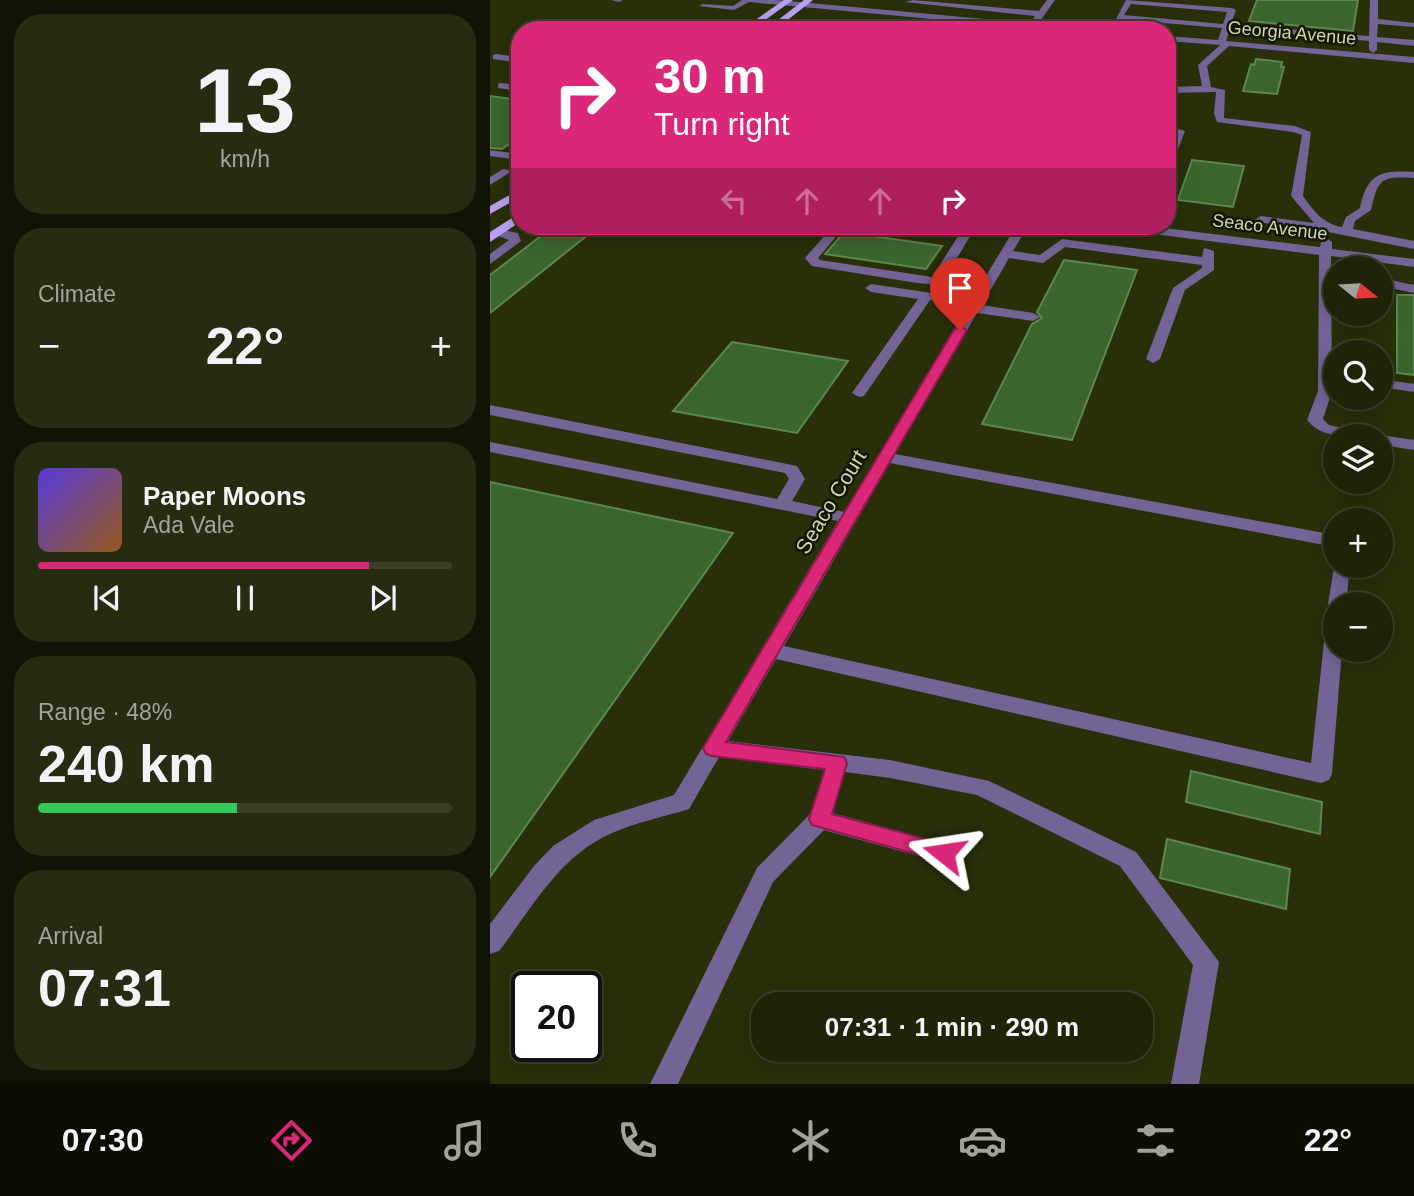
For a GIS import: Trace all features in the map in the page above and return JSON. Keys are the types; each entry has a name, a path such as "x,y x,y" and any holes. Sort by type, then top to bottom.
{"main road":[{"path":"758,21 786,1"},
{"path":"781,21 805,2"},
{"path":"494,206 511,197"},
{"path":"493,236 511,223"}],"street":[{"path":"703,6 734,8 749,0 805,2 955,21"},
{"path":"1035,21 1051,0"},
{"path":"1373,57 1374,0"},
{"path":"892,13 901,1 1041,14"},
{"path":"1167,21 1119,17 1129,1 1232,10 1224,43 1202,65 1207,89"},
{"path":"1176,22 1414,33"},
{"path":"1373,32 1414,25"},
{"path":"1373,32 1414,43"},
{"name":"Georgia Avenue","path":"1176,39 1414,60"},
{"path":"496,57 511,59"},
{"path":"501,86 511,87"},
{"path":"1176,90 1220,90 1220,120 1295,129 1307,135 1297,196 1311,215 1328,228"},
{"path":"490,153 511,156"},
{"path":"490,182 506,171"},
{"path":"1346,232 1347,222 1365,211 1368,192 1374,181 1384,176 1414,175"},
{"path":"1261,219 1328,228 1414,245"},
{"path":"1328,228 1325,251 1329,340"},
{"name":"Seaco Avenue","path":"1176,233 1346,256"},
{"path":"831,235 811,258 816,263 936,281 986,285"},
{"path":"936,281 965,235"},
{"name":"Seaco Court","path":"490,943 561,853 581,838 634,814 681,802 1017,235"},
{"path":"490,260 514,241 514,236 493,236"},
{"path":"1153,359 1179,288 1208,271 1207,237"},
{"path":"1005,254 1043,259 1062,243 1208,262"},
{"name":"Seaco Avenue","path":"1393,263 1414,263"},
{"path":"1393,285 1414,289"},
{"path":"871,288 1033,317"},
{"path":"859,393 926,296"},
{"path":"1393,385 1414,388"},
{"path":"1323,397 1315,420 1323,427"},
{"path":"490,410 791,469 797,479 781,505"},
{"path":"1393,442 1414,445"},
{"path":"490,447 848,518"},
{"path":"885,457 1323,539"},
{"path":"770,650 1321,774 1331,662"},
{"path":"712,748 890,769 981,787 1128,859 1206,962 1185,1084"},
{"path":"664,1084 765,875 820,819 837,763"},
{"path":"820,819 944,853"}],"building":[{"path":"1257,0 1358,0 1353,31 1249,21"},
{"path":"1256,59 1282,62 1281,67 1284,67 1277,94 1243,91 1251,64 1254,65"},
{"path":"490,96 511,99 511,143 502,149 490,148"},
{"path":"1192,160 1244,166 1233,207 1178,200"},
{"path":"542,235 588,235 490,313 490,275"},
{"path":"841,235 865,235 942,246 926,269 825,254"},
{"path":"1064,260 1137,270 1072,440 982,424 1032,324 1042,318 1037,312"},
{"path":"1397,295 1414,295 1414,375 1397,373"},
{"path":"732,342 848,361 797,433 673,411"},
{"path":"490,482 733,533 490,877"},
{"path":"1191,771 1322,802 1320,834 1186,802"},
{"path":"1167,839 1290,869 1286,909 1160,878"}],"route":[{"path":"944,853 820,819 837,763 712,748 960,330"}]}
